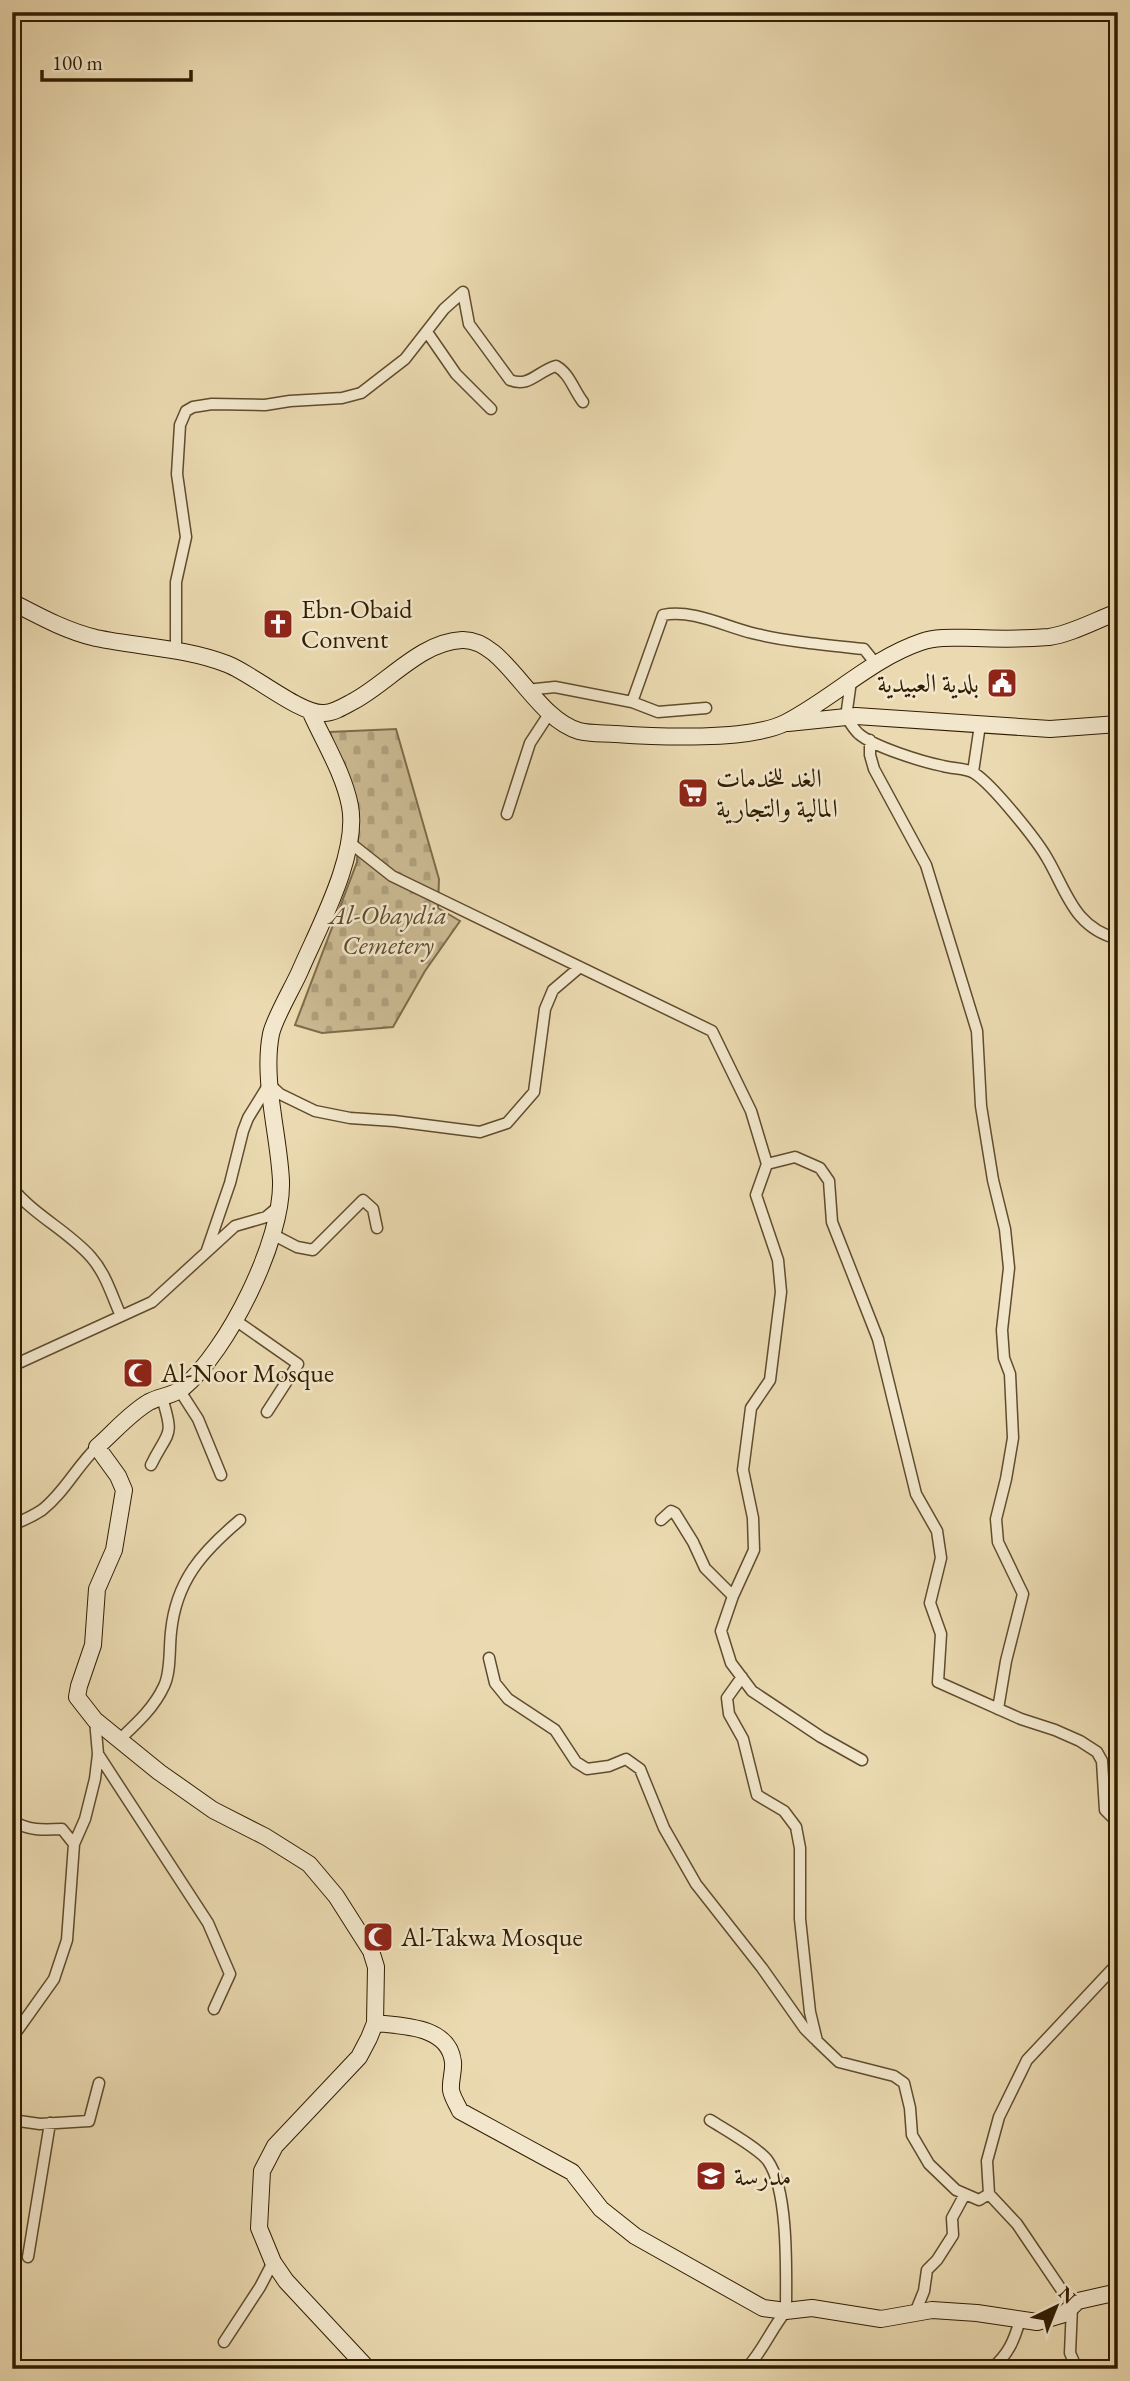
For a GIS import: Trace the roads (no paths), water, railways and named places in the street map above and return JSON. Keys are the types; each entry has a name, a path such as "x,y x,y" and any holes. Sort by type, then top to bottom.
{"street":[{"path":"176,651 176,582 186,537 177,474 180,425 186,411 212,404 265,405 342,398 361,393 405,359 444,309 463,292 469,324 510,380 519,384 528,383 545,369 556,366 571,380 574,390 583,402"},
{"path":"428,332 456,374 491,409"},
{"path":"12,602 52,622 93,637 214,659 243,670 311,713 326,713 340,708 366,695 420,656 446,643 465,640 486,647 504,662 549,714 580,732 664,738 745,733 782,724 846,717 1050,729 1118,724"},
{"path":"632,702 663,615 678,612 750,633 795,642 864,649 876,664"},
{"path":"782,724 876,664 922,641 1053,636 1118,612"},
{"path":"851,681 846,717 859,734 942,766 973,772 994,791 1046,856 1068,900 1082,918 1097,931 1118,939"},
{"path":"526,690 555,687 632,702 658,712 706,708"},
{"path":"12,1525 42,1510 97,1447 145,1404 180,1391 195,1377 235,1320 259,1271 279,1206 281,1182 269,1084 271,1032 340,878 352,819 349,803 311,713"},
{"path":"507,814 530,743 549,714"},
{"path":"973,772 980,725"},
{"path":"870,740 874,769 926,866 977,1031 981,1106 993,1180 1005,1229 1009,1268 1002,1331 1004,1358 1010,1374 1013,1438 996,1519 998,1542 1023,1594 1006,1661 998,1709"},
{"path":"349,842 392,876 712,1031 751,1111 766,1164 756,1195 778,1260 781,1292 770,1380 751,1408 743,1470 753,1518 754,1550 733,1596 722,1631 731,1663 752,1691 821,1737 862,1760"},
{"path":"269,1084 280,1094 315,1111 350,1118 480,1132 507,1122 534,1092 545,1009 552,990 580,967"},
{"path":"207,1250 230,1183 243,1131 251,1111 269,1084"},
{"path":"766,1164 795,1157 820,1168 829,1181 832,1223 878,1339 916,1494 937,1531 941,1558 930,1603 941,1634 938,1682 1080,1741 1097,1752 1102,1761 1105,1810 1118,1824"},
{"path":"12,1188 91,1257 108,1284 121,1316"},
{"path":"272,1234 298,1247 313,1250 363,1200 373,1209 377,1228"},
{"path":"12,1366 152,1302 235,1226 266,1217 279,1206"},
{"path":"235,1320 298,1364 267,1412"},
{"path":"180,1391 198,1419 221,1475"},
{"path":"151,1465 168,1438 170,1424 162,1398"},
{"path":"97,1447 118,1476 124,1490 114,1550 97,1589 93,1645 77,1697 95,1720 159,1772 213,1810 266,1837 309,1864 323,1878 371,1951 376,1967 375,2023 359,2057 275,2146 262,2171 259,2228 273,2262 286,2281 368,2369"},
{"path":"661,1520 671,1511 676,1513 705,1568 733,1596"},
{"path":"119,1740 151,1709 166,1684 172,1623 182,1586 209,1546 240,1520"},
{"path":"489,1658 495,1682 508,1699 555,1730 576,1762 587,1769 609,1766 626,1759 640,1769 664,1828 696,1884 762,1968 805,2029 839,2062 894,2076 904,2083 910,2108 912,2135 929,2164 956,2190 979,2200 989,2194"},
{"path":"742,1677 727,1698 729,1714 743,1739 757,1795 784,1811 796,1827 800,1848 800,1919 810,2012 817,2041"},
{"path":"12,2038 34,2011 54,1979 67,1940 74,1843 85,1819 95,1779 98,1754 95,1720"},
{"path":"98,1754 208,1923 230,1974 214,2009"},
{"path":"12,1821 21,1827 62,1829 74,1843"},
{"path":"1077,2369 1070,2353 1070,2304 1017,2224 989,2194 987,2161 999,2117 1027,2060 1118,1963"},
{"path":"375,2023 413,2027 438,2035 446,2043 453,2061 451,2092 460,2111 572,2172 601,2209 635,2236 763,2308 786,2311 812,2308 881,2319 932,2309 1037,2322 1070,2304 1118,2292"},
{"path":"12,2120 50,2123 89,2121 99,2083"},
{"path":"710,2120 767,2158 778,2179 786,2243 786,2311 774,2325 765,2346 746,2369"},
{"path":"28,2257 50,2123"},
{"path":"915,2312 924,2291 927,2270 953,2235 952,2218 965,2194"},
{"path":"224,2342 273,2262"},
{"path":"991,2369 1002,2360 1014,2343 1020,2320"}],"place":[{"name":"Ebn-Obaid Convent","path":"278,624"},
{"name":"بلدية العبيدية","path":"1002,683"},
{"name":"الغد للخدمات المالية والتجارية","path":"693,793"},
{"name":"Al-Noor Mosque","path":"138,1373"},
{"name":"Al-Takwa Mosque","path":"378,1937"},
{"name":"مدرسة","path":"711,2176"}],"park label":[{"name":"Al-Obaydia Cemetery","path":"388,930"}]}
